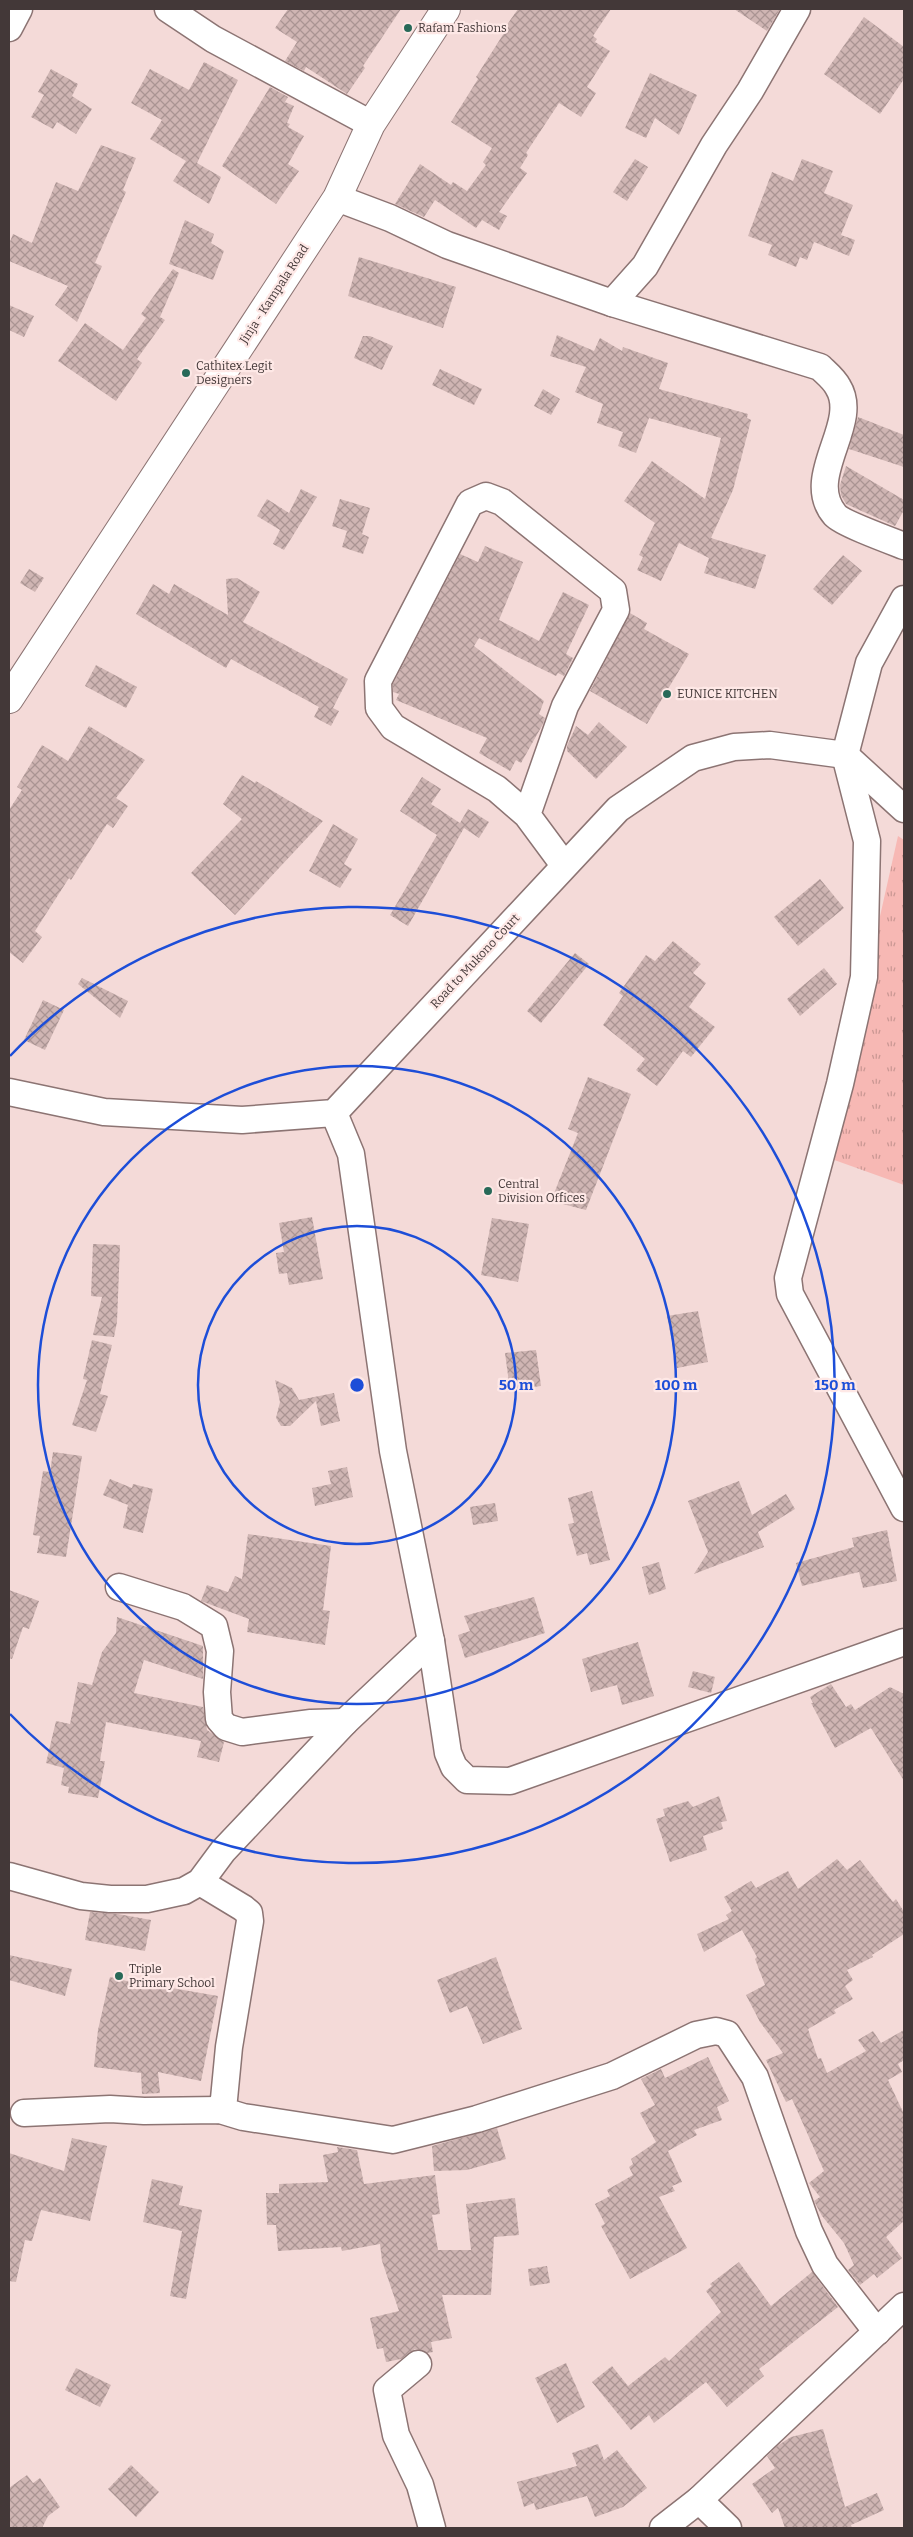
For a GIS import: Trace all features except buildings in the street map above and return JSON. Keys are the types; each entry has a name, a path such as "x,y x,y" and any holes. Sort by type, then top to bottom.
{"highway":[{"name":"Jinja - Kampala Road","path":"9,699 337,198 371,124 446,9"}],"street":[{"path":"9,28 19,9"},
{"path":"168,9 213,39 371,124"},
{"path":"612,302 645,266 714,145 750,91 797,9"},
{"path":"337,198 456,248 612,302 820,367 838,387 844,408 825,479 826,501 836,516 904,546"},
{"path":"527,815 565,706 616,610 613,591 502,502 486,496 470,503 378,681 379,708 393,727 497,789 527,815 564,865"},
{"path":"904,599 869,663 845,755 867,841 868,913 864,977 840,1084 788,1278 790,1294 904,1508"},
{"name":"Road to Mukono Court","path":"334,1113 618,809 693,758 734,747 770,745 845,755"},
{"path":"845,755 904,809"},
{"path":"9,1092 104,1112 242,1120 334,1113 351,1154 393,1450 431,1640 448,1753 454,1767 467,1780 510,1781 904,1642"},
{"path":"119,1587 183,1607 214,1626 220,1651 219,1719 226,1727 242,1732 311,1723 345,1722"},
{"path":"9,1876 81,1896 110,1899 147,1899 184,1891 200,1882 223,1851 345,1722 431,1640"},
{"path":"200,1882 243,1908 249,1913 250,1921 229,2047 224,2100 220,2110"},
{"path":"24,2113 110,2109 144,2111 220,2110 243,2117 393,2140 477,2120 612,2076 696,2035 716,2031 727,2034 755,2077 808,2231 825,2265 877,2332"},
{"path":"663,2528 699,2500 904,2306"},
{"path":"418,2364 387,2390 396,2435 420,2485 432,2528"},
{"path":"699,2500 728,2528"}],"green space":[{"path":"898,836 904,840 904,1185 826,1157"}],"place":[{"name":"Rafam Fashions","path":"408,28"},
{"name":"Cathitex Legit Designers","path":"186,373"},
{"name":"EUNICE KITCHEN","path":"667,694"},
{"name":"Central Division Offices","path":"488,1191"},
{"name":"Triple Primary School","path":"119,1976"}]}
